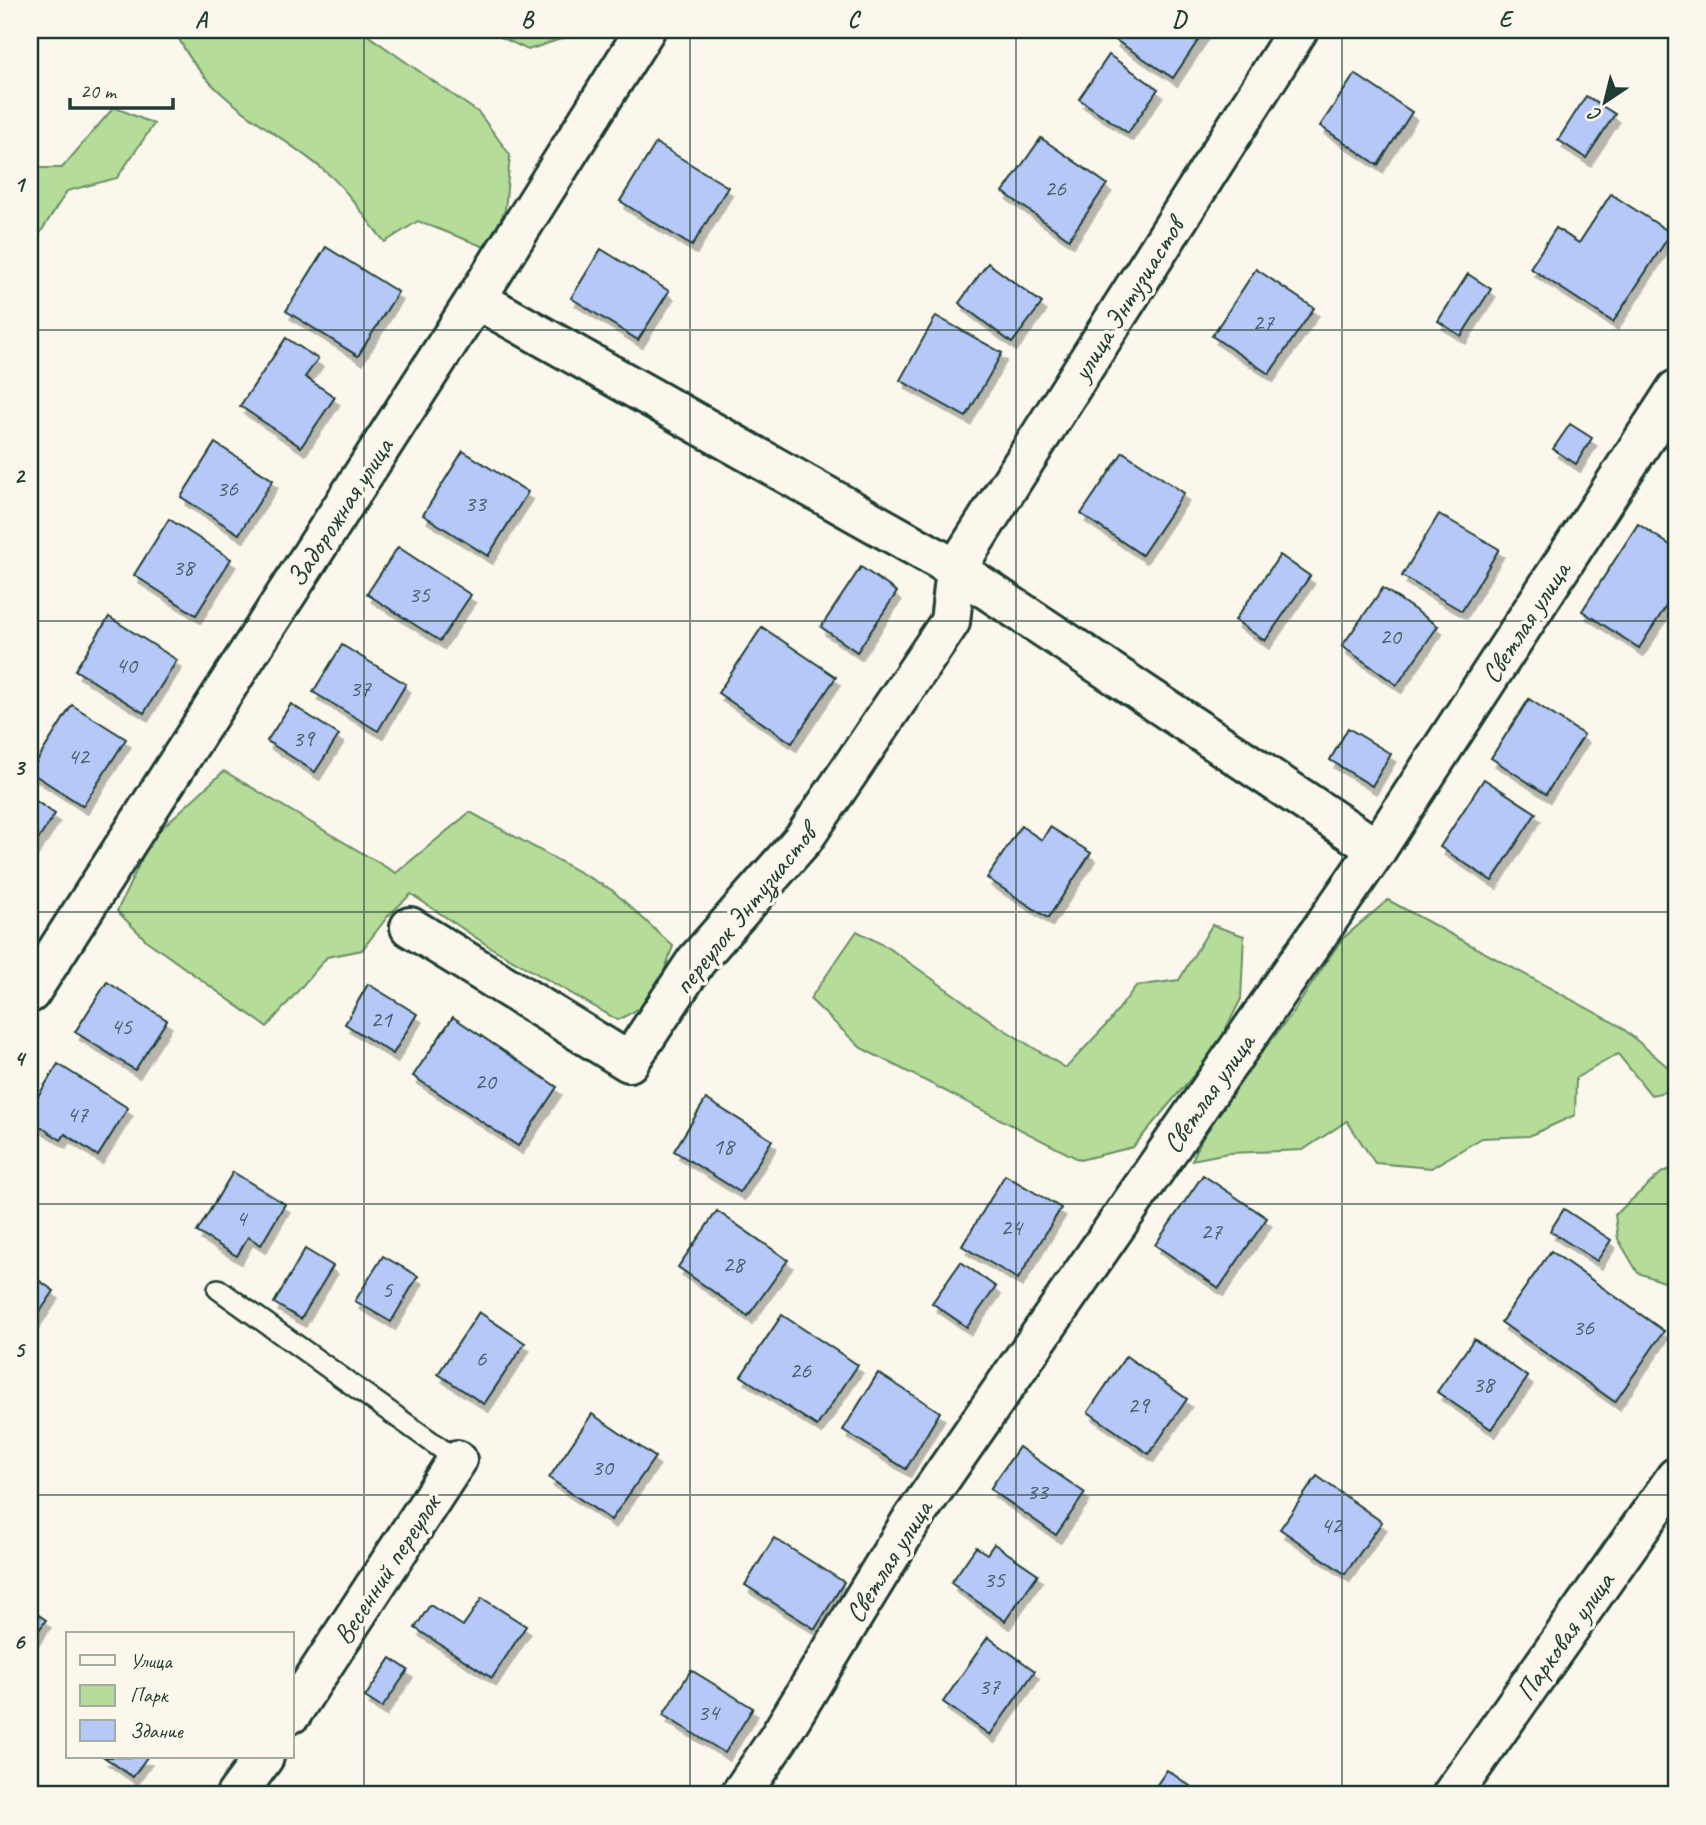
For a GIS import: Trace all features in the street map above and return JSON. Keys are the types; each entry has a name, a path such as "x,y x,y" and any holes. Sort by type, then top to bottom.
{"street":[{"name":"Задорожная улица","path":"30,993 477,299 645,30"},
{"name":"улица Энтузиастов","path":"956,569 1298,30"},
{"path":"477,299 956,569 1377,849"},
{"name":"Светлая улица","path":"740,1795 778,1740 910,1523 1377,849 1676,390"},
{"name":"переулок Энтузиастов","path":"410,927 629,1062 696,961 804,838 950,622 956,569"},
{"name":"Весенний переулок","path":"294,1710 457,1460"},
{"name":"Парковая улица","path":"1452,1795 1676,1477"},
{"path":"236,1795 263,1758"}],"lane":[{"path":"218,1289 457,1460"}],"green space":[{"path":"175,30 360,30 479,113 510,155 505,210 487,248 418,221 385,242 334,179 241,110 203,75 187,54"},
{"path":"486,30 568,30 567,37 528,50"},
{"path":"114,107 154,124 117,178 67,191 30,249 30,168 62,168"},
{"path":"224,771 396,873 470,812 612,890 673,946 654,1000 618,1020 490,947 411,894 388,916 362,950 327,957 267,1027 147,941 117,911 152,837"},
{"path":"1388,900 1620,1026 1676,1074 1676,1090 1651,1095 1618,1054 1576,1078 1575,1115 1529,1136 1482,1138 1431,1168 1375,1163 1347,1121 1303,1150 1228,1153 1192,1160 1215,1111 1292,1014 1341,940"},
{"path":"1212,925 1244,936 1241,999 1215,1050 1133,1147 1080,1160 861,1048 810,999 857,931 889,948 997,1025 1066,1068 1109,1022 1136,986 1179,980"},
{"path":"1676,1166 1676,1286 1638,1273 1618,1239 1615,1215 1661,1173"}],"building":[{"path":"1120,30 1205,30 1173,78 1114,39"},
{"path":"1109,55 1158,89 1128,133 1079,99"},
{"path":"1355,74 1412,112 1378,165 1320,126"},
{"path":"1586,96 1615,114 1586,158 1558,140"},
{"path":"1041,138 1107,184 1069,239 1003,192"},
{"path":"656,143 728,187 692,246 620,201"},
{"path":"1611,194 1671,233 1613,322 1530,268 1556,228 1579,243"},
{"path":"326,247 398,292 358,356 286,311"},
{"path":"601,249 669,291 638,340 571,298"},
{"path":"988,263 1042,303 1012,343 959,303"},
{"path":"1256,269 1314,308 1269,374 1212,336"},
{"path":"1468,274 1491,289 1461,336 1438,321"},
{"path":"936,316 1002,353 966,417 900,380"},
{"path":"286,338 318,359 305,377 335,397 301,447 240,406"},
{"path":"1570,424 1592,438 1576,464 1553,449"},
{"path":"215,443 273,480 239,534 181,497"},
{"path":"463,451 528,492 488,556 423,515"},
{"path":"1123,452 1184,493 1142,555 1081,514"},
{"path":"1439,514 1499,549 1462,611 1402,576"},
{"path":"169,519 231,559 196,615 134,575"},
{"path":"1638,524 1676,549 1676,591 1639,648 1582,611"},
{"path":"398,547 471,595 440,641 367,594"},
{"path":"1280,555 1310,576 1265,641 1235,620"},
{"path":"861,567 897,592 857,652 821,627"},
{"path":"1383,588 1438,626 1397,685 1342,646"},
{"path":"109,617 177,660 144,713 75,670"},
{"path":"762,627 836,677 792,743 718,693"},
{"path":"342,645 406,684 378,731 313,692"},
{"path":"1529,699 1584,735 1546,794 1491,758"},
{"path":"291,704 339,735 315,772 267,741"},
{"path":"72,705 126,739 83,806 30,772"},
{"path":"1348,728 1391,754 1372,786 1330,760"},
{"path":"1484,779 1536,813 1492,881 1440,847"},
{"path":"30,797 55,814 30,852"},
{"path":"1021,826 1042,840 1050,827 1091,853 1048,918 987,878"},
{"path":"107,982 167,1020 135,1070 75,1032"},
{"path":"368,984 417,1014 393,1054 345,1024"},
{"path":"453,1017 557,1087 518,1146 413,1076"},
{"path":"58,1064 128,1108 98,1156 65,1134 61,1140 30,1120 30,1109"},
{"path":"706,1099 772,1140 740,1192 674,1151"},
{"path":"233,1172 285,1204 261,1245 248,1237 237,1256 197,1232"},
{"path":"1005,1175 1061,1208 1018,1279 962,1246"},
{"path":"1203,1175 1267,1218 1219,1288 1155,1245"},
{"path":"1564,1209 1611,1240 1597,1261 1550,1231"},
{"path":"717,1211 788,1260 748,1316 678,1267"},
{"path":"305,1249 333,1266 301,1319 274,1303"},
{"path":"1551,1251 1664,1331 1615,1402 1501,1322"},
{"path":"383,1256 418,1276 391,1322 355,1301"},
{"path":"961,1262 996,1287 967,1327 932,1303"},
{"path":"30,1274 54,1291 30,1326"},
{"path":"479,1312 525,1343 484,1404 438,1374"},
{"path":"782,1315 858,1365 817,1426 741,1376"},
{"path":"1474,1339 1528,1377 1491,1429 1437,1392"},
{"path":"1126,1356 1187,1399 1149,1454 1088,1412"},
{"path":"878,1373 940,1412 906,1469 843,1430"},
{"path":"592,1414 655,1457 611,1520 549,1478"},
{"path":"1019,1447 1085,1493 1056,1535 990,1489"},
{"path":"1317,1476 1382,1522 1345,1574 1280,1529"},
{"path":"774,1538 844,1582 815,1629 745,1585"},
{"path":"994,1544 1038,1574 1005,1621 951,1583 976,1547 987,1554"},
{"path":"482,1598 526,1626 492,1678 415,1628 430,1605 463,1626"},
{"path":"30,1609 46,1620 30,1643"},
{"path":"988,1637 1035,1671 990,1735 943,1702"},
{"path":"391,1658 408,1670 382,1708 365,1697"},
{"path":"691,1670 753,1708 725,1753 663,1715"},
{"path":"105,1758 146,1758 133,1777"},
{"path":"1167,1770 1203,1795 1150,1795"}]}
